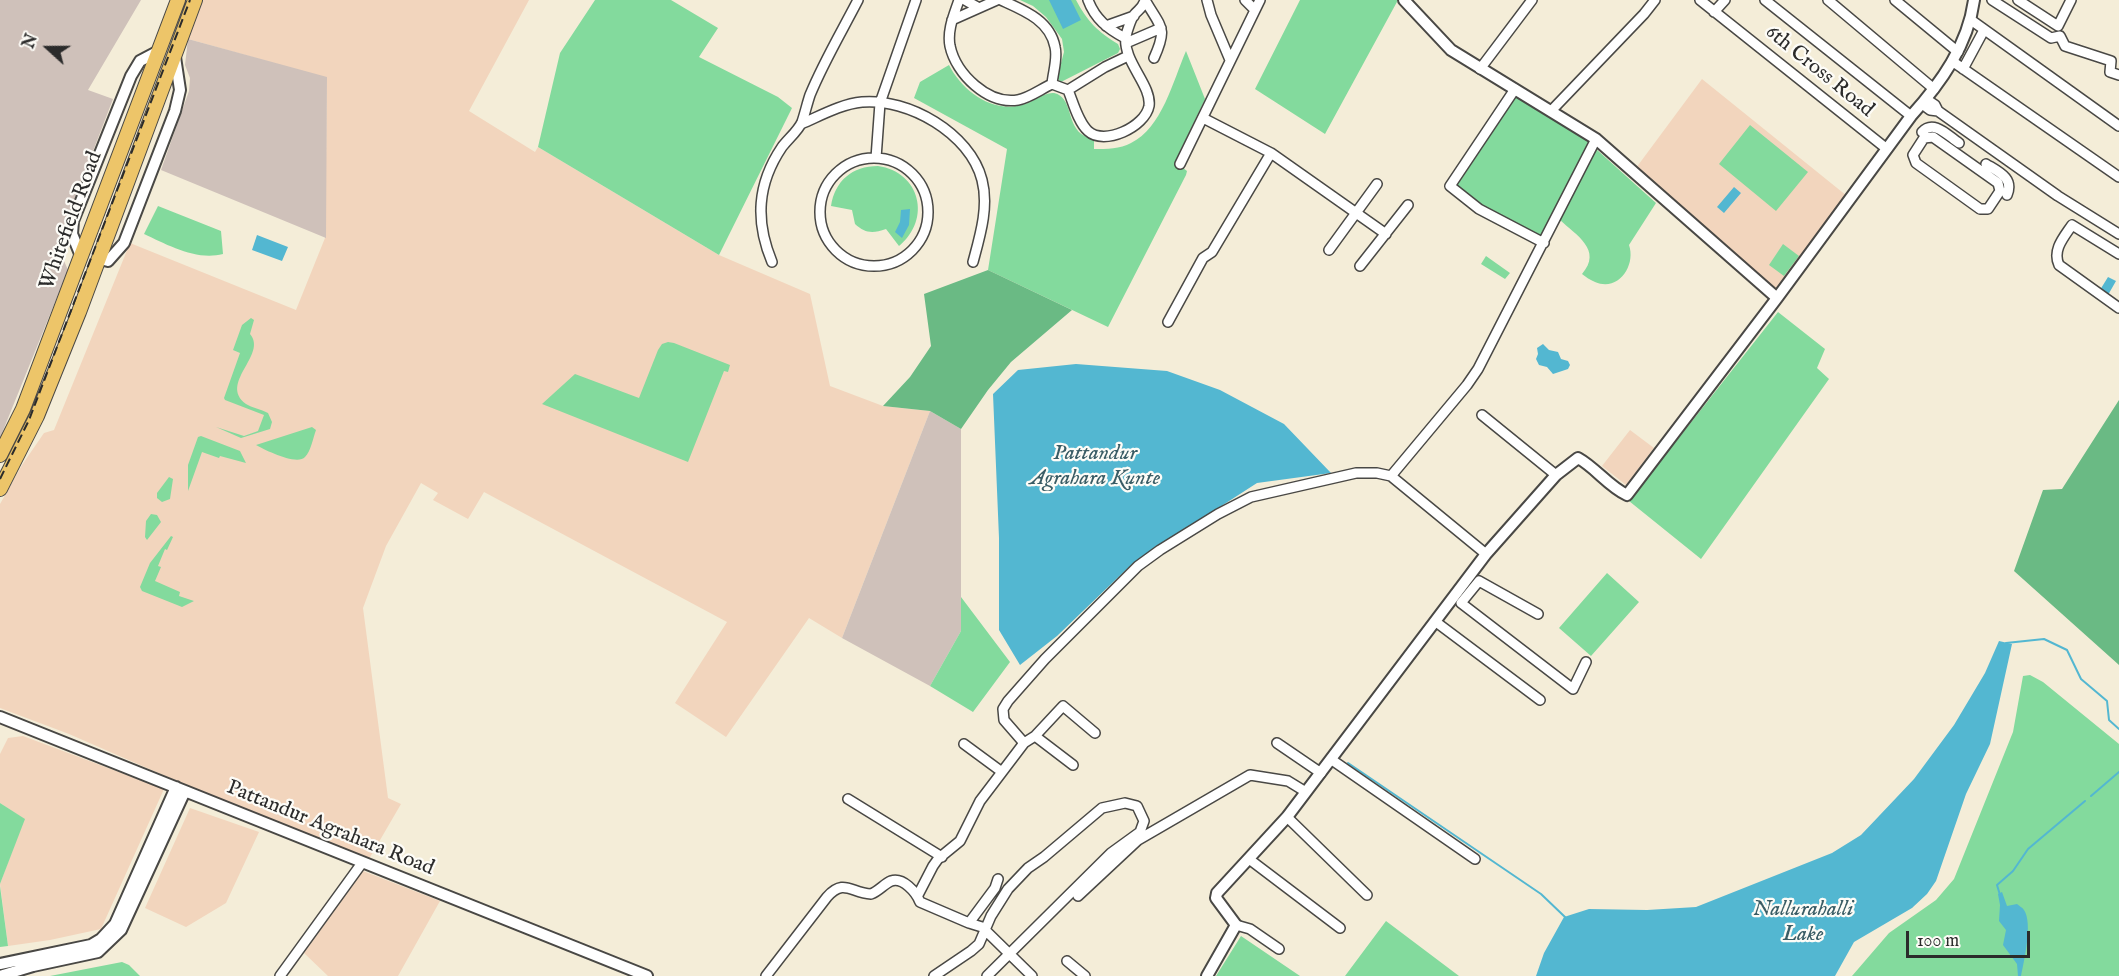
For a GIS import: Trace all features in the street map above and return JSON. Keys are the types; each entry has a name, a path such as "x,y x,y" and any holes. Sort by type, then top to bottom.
{"main road":[{"name":"Whitefield Road","path":"0,454 23,409 178,0"},
{"name":"Whitefield Road","path":"0,489 37,416 100,259 195,0"}],"street":[{"path":"772,262 762,233 760,211 763,189 773,164 801,124 810,95 858,0"},
{"path":"876,158 880,103 916,0"},
{"path":"959,0 952,20 950,46 969,80 977,88 986,94 1004,100 1019,100 1052,84 1068,90 1085,128 1097,137 1120,134 1132,128 1145,116 1149,105 1145,91 1128,56 1126,41 1134,16"},
{"path":"965,0 979,8"},
{"path":"952,20 999,0 1031,15 1049,29 1056,48 1052,84"},
{"path":"1088,0 1092,11 1106,26 1126,41"},
{"path":"1106,26 1134,16 1140,11 1145,0"},
{"path":"1145,0 1161,28 1163,39 1154,58"},
{"path":"1207,0 1230,60"},
{"path":"1245,0 1255,10"},
{"path":"1180,164 1260,0"},
{"path":"1404,0 1451,50 1596,140 1777,298"},
{"path":"1480,69 1532,0"},
{"path":"1551,111 1655,0"},
{"name":"6th Cross Road","path":"1700,0 1887,149"},
{"path":"1714,12 1725,0"},
{"path":"1765,0 1911,116"},
{"path":"1828,0 1934,89"},
{"path":"1894,0 1907,4 1963,69 2119,177"},
{"path":"1586,662 1573,689 1461,603 1466,589 1486,554 1556,476 1578,458 1588,463 1619,492 1627,495 1777,298 1911,116 1934,89 1955,57 1971,20 1974,0"},
{"path":"1992,0 2051,38 2060,36 2065,46 2111,61 2110,72 2119,75"},
{"path":"2018,0 2058,26 2071,0"},
{"path":"1971,20 2119,126"},
{"path":"1126,41 1161,28"},
{"path":"1963,69 1984,30"},
{"path":"81,256 72,234 73,220 131,76 140,61 159,51"},
{"name":"Whitefield Road","path":"100,259 108,261 124,243 162,150 176,111 180,90 175,54"},
{"path":"1068,90 1128,56"},
{"path":"1515,89 1450,186 1479,209 1544,243"},
{"path":"801,124 845,105 862,102 897,105 932,120 947,131 972,158 982,179 985,203 973,262"},
{"path":"1924,102 1930,110 1938,111 2058,196 2119,234"},
{"path":"1203,118 1271,153 1386,234"},
{"path":"1922,132 1928,127 1935,127 1956,147 1984,167 2006,177 2009,185 2007,195"},
{"path":"1956,147 1966,132"},
{"path":"1956,147 1933,137 1924,138 1912,155 1916,163 1980,209 1988,209 2000,191 1998,183 1984,167"},
{"path":"1391,476 1478,369 1596,140"},
{"path":"1984,167 1994,152"},
{"path":"1168,322 1203,258 1212,252 1271,153"},
{"path":"876,158 892,161 907,169 918,181 925,196 928,212 925,229 918,243 907,255 892,264 876,267 859,265 843,257 830,245 822,230 819,213 822,196 830,180 843,168 859,160 876,158"},
{"path":"1329,250 1377,184"},
{"path":"1360,267 1408,205"},
{"path":"2058,240 2070,223 2119,254"},
{"path":"2072,225 2057,248 2056,260 2059,265 2119,308"},
{"path":"1482,415 1556,476"},
{"path":"1024,743 1004,720 1004,709 1008,701 1045,659 1138,566 1218,514 1251,497 1356,472 1391,476 1486,554"},
{"path":"1279,949 1250,929 1236,926 1216,898 1217,893 1287,817 1436,622 1466,589 1479,581 1538,614"},
{"path":"1436,622 1540,700"},
{"path":"1054,698 1095,733"},
{"path":"918,895 927,875 963,836 975,808 1024,743 1036,735 1063,706"},
{"name":"Pattandur Agrahara Road","path":"0,717 647,976"},
{"path":"1028,726 1073,765"},
{"path":"1277,742 1321,773"},
{"path":"964,744 1002,772"},
{"path":"1332,760 1475,859"},
{"path":"1066,908 1138,840 1250,775 1288,781 1306,792"},
{"path":"0,964 92,945 101,939 115,924 180,789"},
{"path":"0,975 98,952 107,945 121,930 180,789"},
{"path":"848,799 942,857"},
{"path":"934,976 979,944 991,916 1008,889 1028,868 1101,808 1125,803 1137,806 1144,821 1140,832 1111,854 987,976"},
{"path":"1287,817 1367,895"},
{"path":"1249,859 1340,928"},
{"path":"280,976 362,863"},
{"path":"969,923 995,888 998,879"},
{"path":"766,976 826,897 835,889 845,887 871,894 897,880 918,895 920,902 985,930 1032,976"},
{"path":"1207,976 1236,926"},
{"path":"1067,961 1084,976"}],"shaded area":[{"path":"0,0 141,0 88,90 113,99 57,245 68,270 0,438"},
{"path":"203,0 529,0 469,111 535,152 538,147 719,255 810,294 830,386 883,406 930,411 842,638 809,618 726,737 675,703 727,622 484,492 468,519 433,500 438,493 421,483 386,546 363,608 388,798 401,804 369,859 264,819 69,734 0,708 0,504 22,465 44,433 54,430 130,243 296,310 325,238 327,78 188,39"},
{"path":"188,39 327,77 326,238 161,170 189,91 190,78 185,65"},
{"path":"1702,79 1847,196 1776,289 1636,168"},
{"path":"930,411 961,429 961,631 930,686 842,638"},
{"path":"1630,430 1654,448 1626,485 1602,466"},
{"path":"23,736 164,789 101,929 8,946 0,884 24,819 0,803 0,754 8,738"},
{"path":"190,808 259,832 226,903 186,927 145,908"},
{"path":"363,871 440,901 398,976 328,976 304,953"}],"green space":[{"path":"595,0 671,0 718,28 699,57 778,97 792,108 719,255 538,147 560,53"},
{"path":"1020,0 1076,0 1094,25 1118,44 1120,49 1118,53 1061,82 1057,78 1064,52 1062,39 1046,17 1033,6"},
{"path":"1300,0 1398,0 1325,134 1255,89"},
{"path":"1186,51 1205,99 1175,162 1187,171 1186,175 1108,327 988,270 1007,149 914,98 920,82 949,65 962,84 971,92 1002,106 1013,107 1046,94 1055,93 1067,105 1074,126 1085,136 1094,139 1094,149 1113,148 1131,143 1151,127 1165,103"},
{"path":"1517,95 1591,141 1541,237 1482,207 1456,187"},
{"path":"1750,125 1808,172 1776,211 1719,164"},
{"path":"1596,149 1656,203 1629,245 1630,261 1624,275 1618,280 1604,284 1593,281 1582,274 1590,258 1588,250 1580,237 1560,220"},
{"path":"878,166 904,177 917,198 916,223 899,246 886,229 877,232 866,231 855,224 852,210 831,206 836,189 846,177 860,169"},
{"path":"158,206 221,231 223,254 213,256 192,254 144,234"},
{"path":"1783,244 1799,256 1784,276 1769,265"},
{"path":"1486,256 1510,273 1505,279 1481,264"},
{"path":"988,270 1072,310 1011,362 961,429 930,411 883,406 910,377 931,346 924,294"},
{"path":"1778,312 1825,349 1817,368 1829,379 1701,559 1629,501"},
{"path":"251,318 254,320 250,334 254,342 253,351 237,387 239,396 246,404 268,413 272,422 270,429 241,438 216,427 244,436 258,431 264,415 224,398 240,353 233,350 242,325"},
{"path":"668,342 730,365 728,372 724,371 688,462 542,404 575,374 639,398 658,350 662,344"},
{"path":"2119,400 2119,665 2014,571 2043,490 2062,489"},
{"path":"312,427 316,430 312,444 305,457 301,459 295,460 281,456 256,445"},
{"path":"201,436 240,451 246,463 202,452 188,491 188,465 198,437"},
{"path":"169,477 173,479 170,499 162,502 157,498 157,493"},
{"path":"151,514 157,515 161,522 147,540 145,537 146,521"},
{"path":"171,536 173,537 158,566 161,567 155,581 180,592 179,596 194,601 182,607 142,591 140,587 150,563"},
{"path":"1607,573 1639,602 1591,656 1559,628"},
{"path":"961,597 1010,662 973,712 930,686 961,631"},
{"path":"2030,675 2043,682 2119,744 2119,976 1852,976 1889,933 1936,900 1954,879 2013,732 2023,676"},
{"path":"0,803 25,819 0,884"},
{"path":"0,886 8,946 0,947"},
{"path":"1386,921 1459,976 1345,976"},
{"path":"1241,936 1300,976 1216,976"},
{"path":"122,962 129,965 140,976 50,976"}],"water":[{"path":"1049,0 1071,0 1081,20 1063,29"},
{"path":"1734,187 1741,193 1724,213 1717,207"},
{"path":"910,209 909,225 902,238 895,232 900,222 901,210"},
{"path":"257,235 288,247 282,261 252,250"},
{"path":"2108,277 2116,281 2108,295 2100,290"},
{"path":"1543,344 1549,350 1558,352 1561,359 1568,361 1570,365 1568,369 1553,374 1547,367 1539,365 1536,359 1537,348"},
{"name":"Pattandur Agrahara Kunte","path":"1076,364 1167,371 1220,390 1284,424 1331,473 1257,483 1133,563 1057,636 1020,665 999,630 999,538 993,394 1018,370"},
{"name":"Nallurahalli Lake","path":"1999,641 2012,644 1990,744 1966,794 1936,881 1927,894 1912,908 1854,942 1835,976 1536,976 1544,953 1564,917 1589,909 1647,910 1696,907 1832,853 1861,835 1914,779 1954,725 1985,673"},
{"path":"2002,892 2007,906 2017,904 2027,916 2027,942 2021,976 2018,976 2017,964 2003,945 2006,930 1999,921 1998,894"}],"waterway":[{"path":"2006,643 2044,639 2067,650 2081,679 2107,701 2109,720 2119,729"},
{"path":"1348,763 1541,894 1565,917"},
{"path":"2091,796 2119,772"},
{"path":"2000,895 1997,885 2013,871 2028,849 2085,801"}],"railway":[{"path":"0,479 29,420 190,0"}]}
